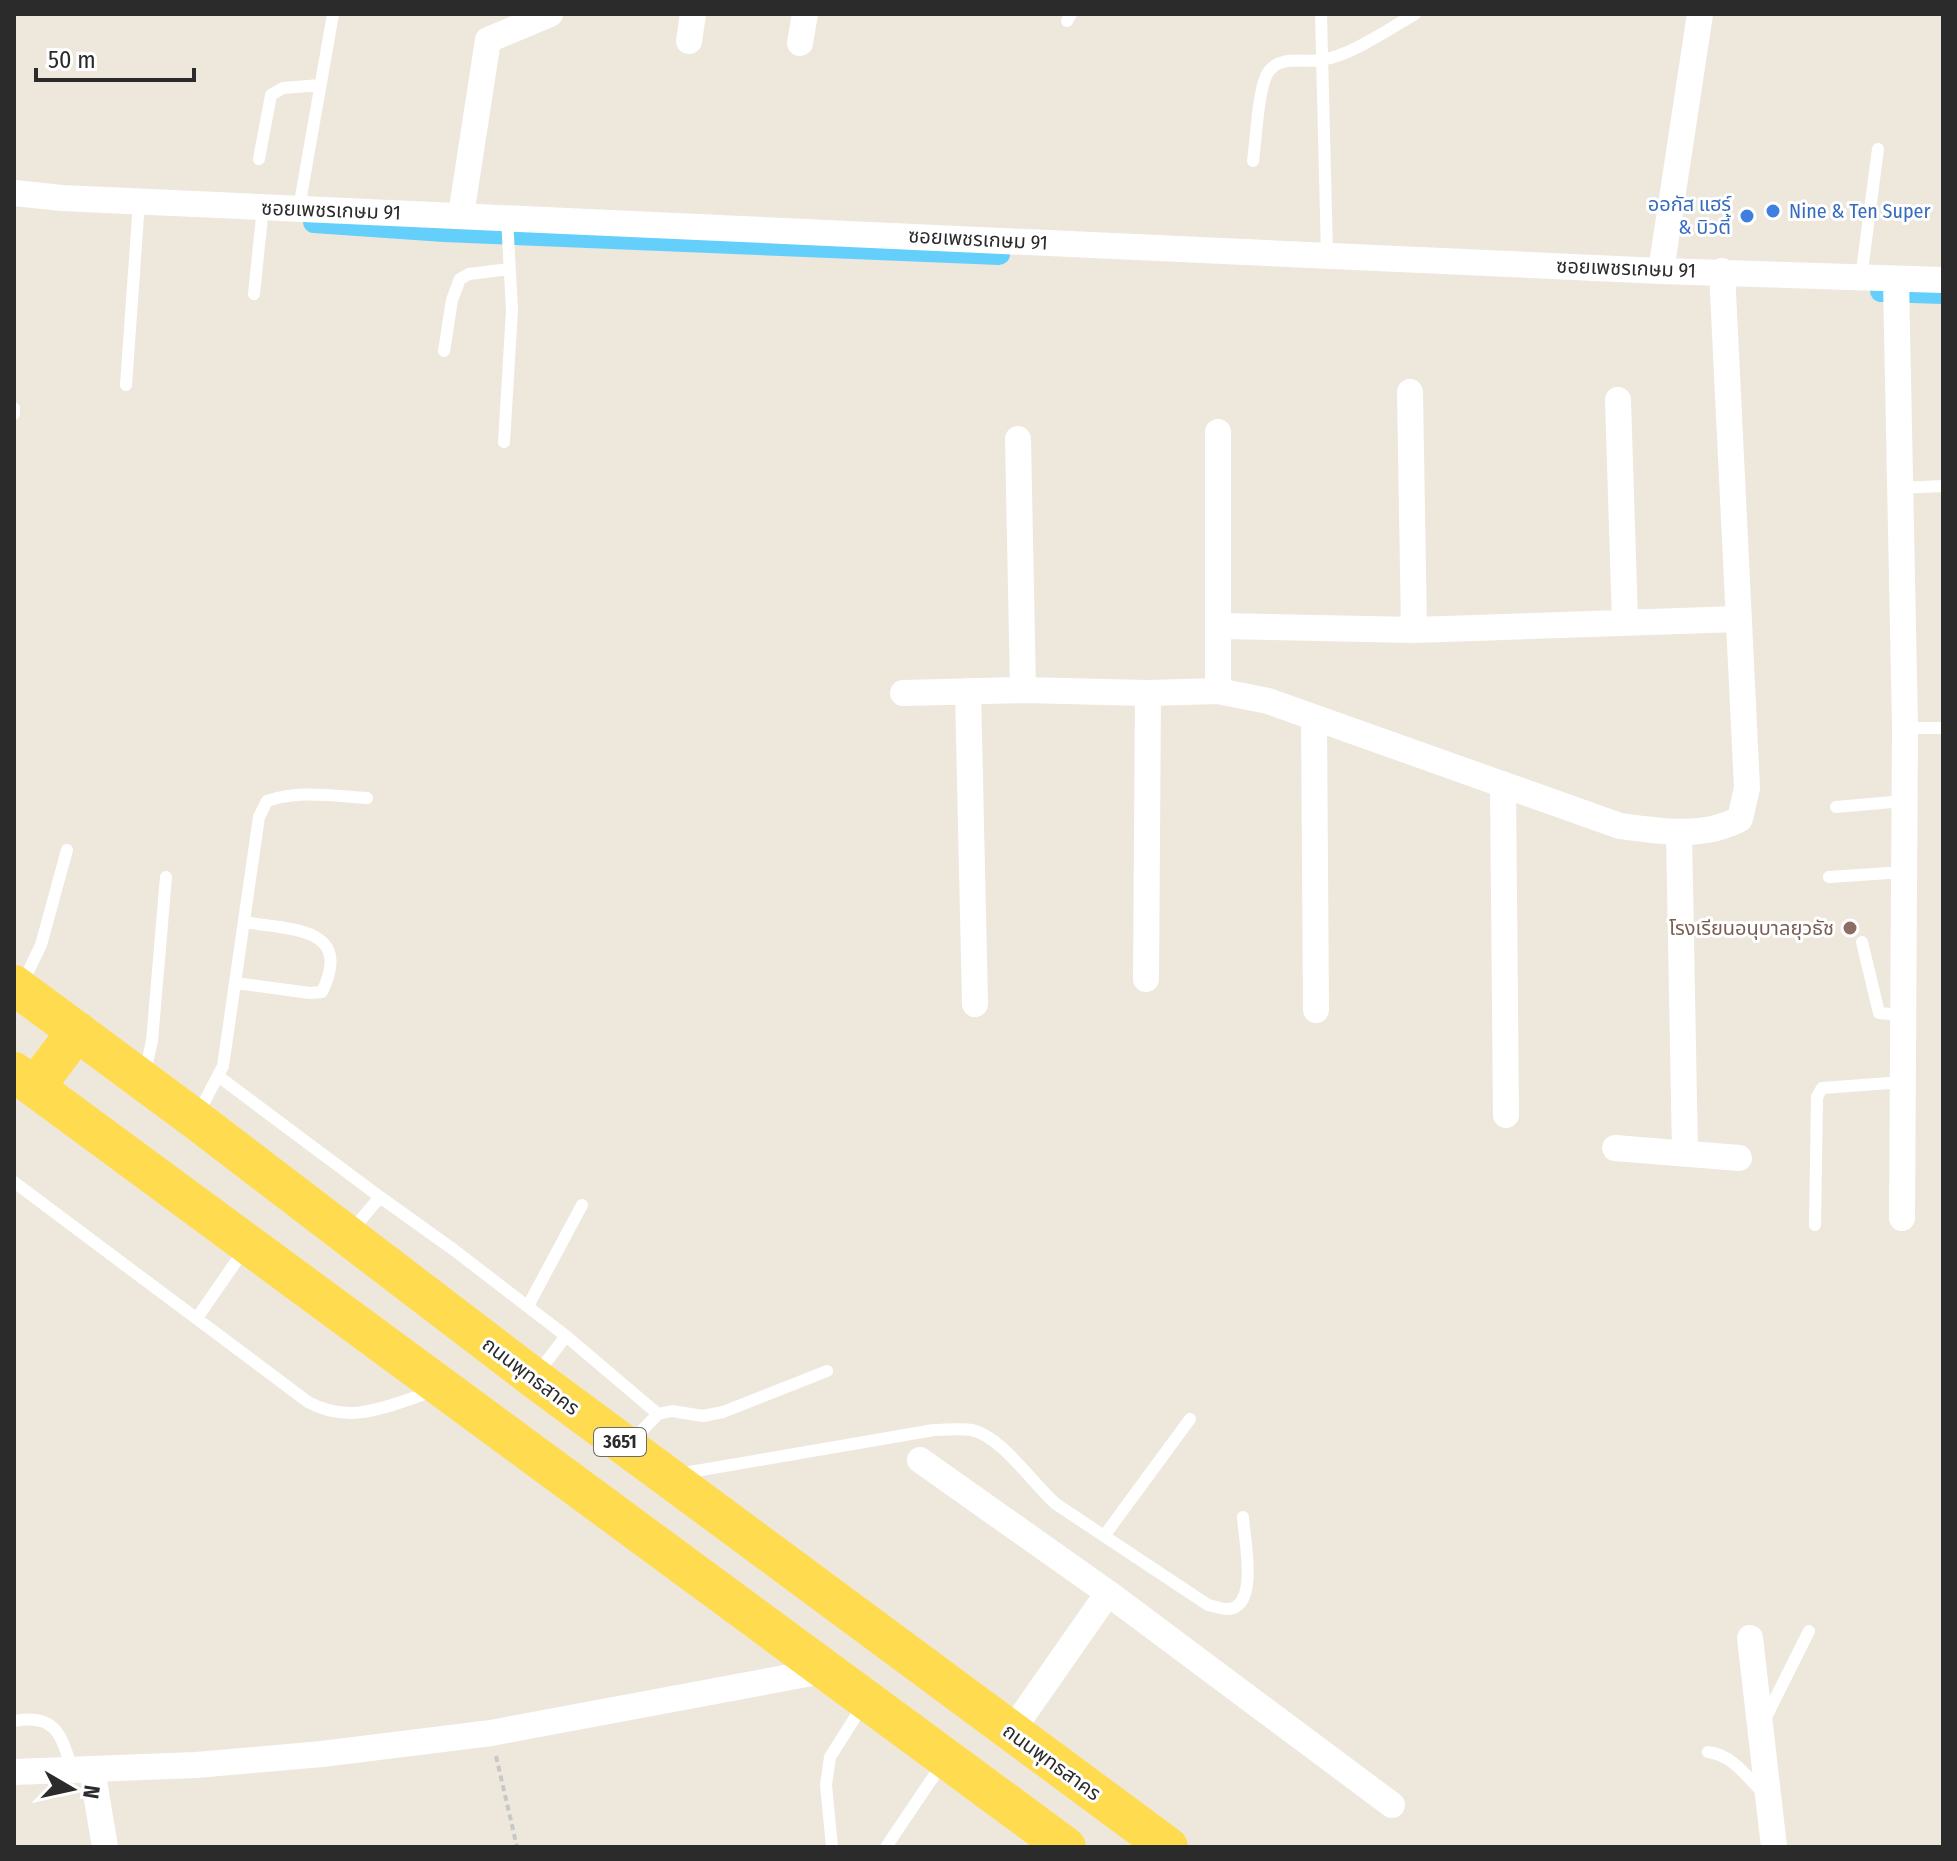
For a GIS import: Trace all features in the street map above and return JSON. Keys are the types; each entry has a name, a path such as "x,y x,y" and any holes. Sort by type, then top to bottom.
{"main road":[{"name":"ถนนพุทธสาคร","path":"16,987 626,1447 1168,1847"},
{"path":"77,1031 25,1080 1066,1847"}],"street":[{"path":"461,215 488,40 550,14"},
{"path":"689,41 693,14"},
{"path":"800,43 805,14"},
{"path":"1661,271 1700,14"},
{"name":"ซอยเพชรเกษม 91","path":"14,193 138,210 262,217 299,208 461,215 507,228 1327,255 1661,271 1722,293 1861,278 1943,280"},
{"path":"1896,280 1905,728 1902,1218"},
{"path":"903,693 1218,691 1268,701 1620,826 1679,833 1722,828 1740,819 1747,788 1722,293"},
{"path":"1410,392 1414,630"},
{"path":"1618,400 1625,621"},
{"path":"1218,432 1218,691"},
{"path":"1018,439 1023,690"},
{"path":"1218,626 1414,630 1738,619"},
{"path":"968,691 975,1004"},
{"path":"1146,979 1148,693"},
{"path":"1314,719 1316,1010"},
{"path":"1503,786 1506,1115"},
{"path":"1679,833 1685,1153"},
{"path":"1615,1148 1739,1158"},
{"path":"920,1460 1108,1593 1392,1805"},
{"path":"1011,1732 1108,1593"},
{"path":"1750,1638 1774,1847"},
{"path":"14,1772 196,1765 322,1754 491,1733 828,1670"},
{"path":"82,1770 105,1847"}],"lane":[{"path":"299,208 333,14"},
{"path":"1321,14 1327,255"},
{"path":"1253,161 1264,79 1271,67 1284,61 1323,60 1368,42 1415,14"},
{"path":"259,159 271,95 283,88 320,85"},
{"path":"1861,278 1878,149"},
{"path":"126,385 138,210"},
{"path":"254,294 262,217"},
{"path":"504,442 512,311 507,228"},
{"path":"444,351 452,300 460,279 509,264"},
{"path":"1900,488 1943,486"},
{"path":"1905,728 1943,728"},
{"path":"195,1119 218,1076 228,1044 259,817 267,801 282,795 308,794 367,798"},
{"path":"1836,807 1904,801"},
{"path":"16,987 33,966 41,945 67,850"},
{"path":"1829,877 1904,872"},
{"path":"143,1080 152,1041 166,877"},
{"path":"236,983 310,993 322,992 328,980 330,950 323,940 310,934 245,922"},
{"path":"1862,942 1879,1013 1904,1015"},
{"path":"218,1076 528,1306 658,1414"},
{"path":"1815,1225 1817,1097 1822,1088 1903,1082"},
{"path":"14,1182 308,1402 326,1411 364,1413 444,1388"},
{"path":"348,1236 380,1197"},
{"path":"528,1306 582,1205"},
{"path":"197,1318 248,1244"},
{"path":"534,1378 566,1336"},
{"path":"626,1447 658,1414 672,1411 703,1416 723,1412 827,1371"},
{"path":"1104,1536 1190,1419"},
{"path":"667,1476 934,1430 973,1430 995,1441 1039,1489 1104,1536 1208,1605 1226,1609 1237,1607 1244,1601 1248,1587 1243,1517"},
{"path":"1760,1728 1809,1631"},
{"path":"832,1847 826,1785 830,1757 867,1699"},
{"path":"14,1721 43,1720 59,1731 82,1770"},
{"path":"1708,1752 1722,1754 1729,1759 1768,1799"},
{"path":"886,1847 946,1758"}],"path":[{"path":"491,1733 517,1847"}],"waterway":[{"path":"314,222 444,231 999,254"},
{"path":"1881,291 1943,293"}],"place":[{"name":"Nine & Ten Super","path":"1773,211"},
{"name":"ออกัส แฮร์ & บิวตี้","path":"1747,216"},
{"name":"โรงเรียนอนุบาลยุวธัช","path":"1850,928"}]}
